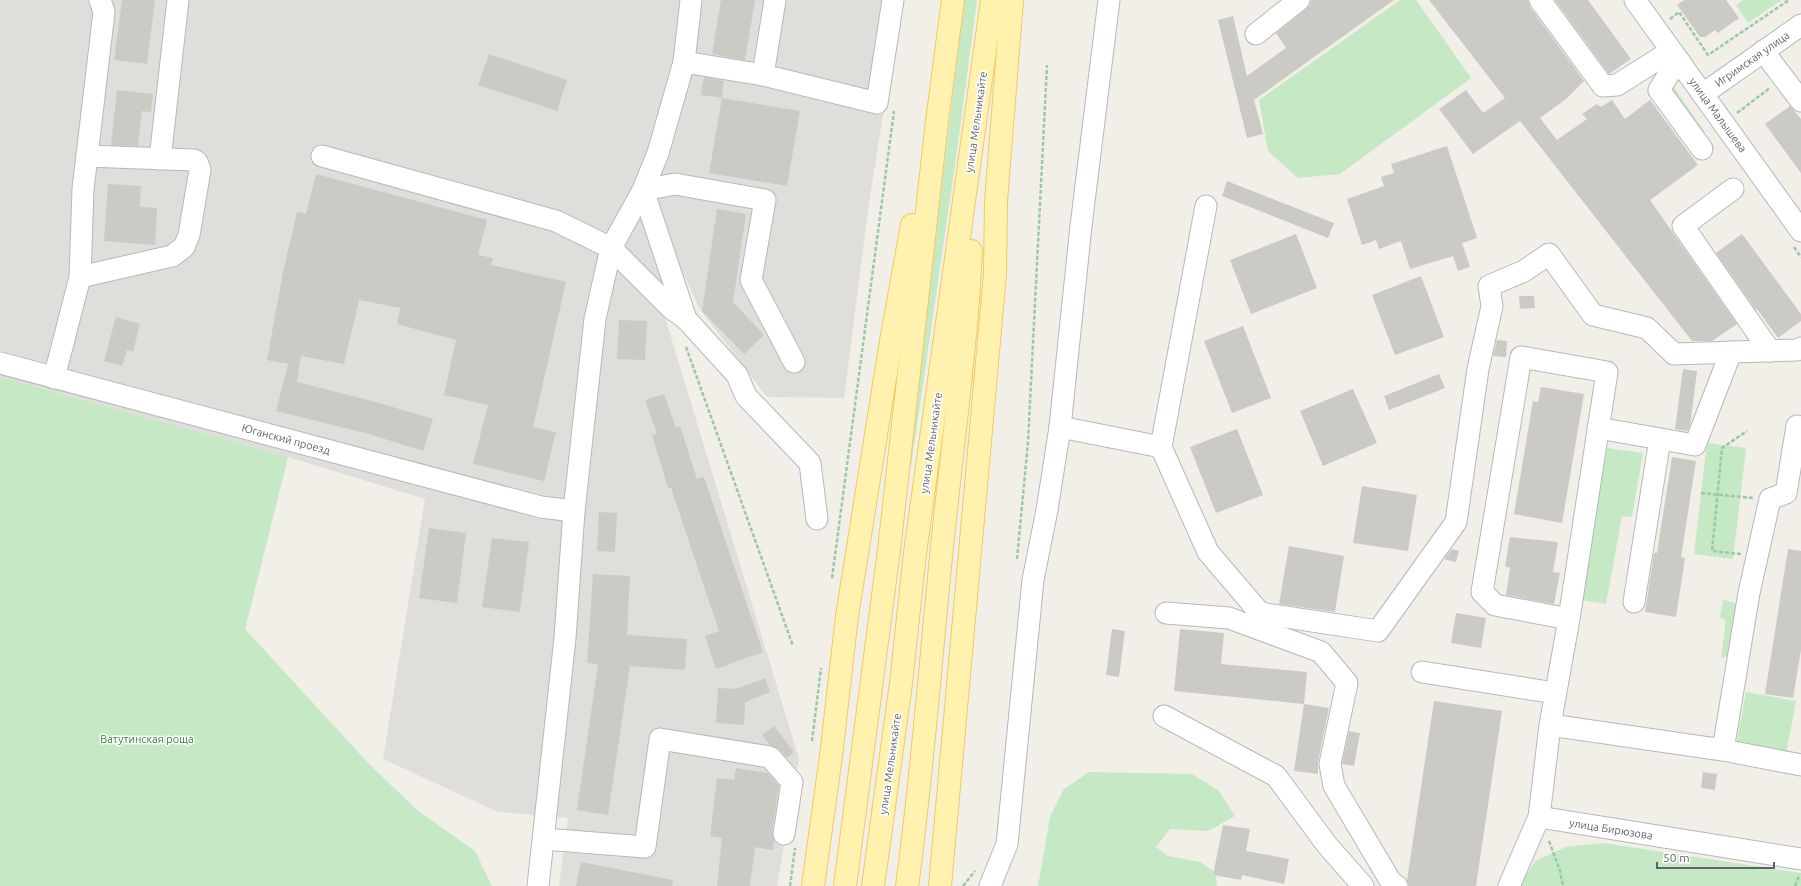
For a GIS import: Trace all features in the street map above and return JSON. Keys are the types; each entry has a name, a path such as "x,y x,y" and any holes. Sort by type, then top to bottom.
{"main road":[{"path":"845,886 889,550 937,121 953,0"},
{"name":"улица Мельникайте","path":"873,886 900,683 915,553 976,124 992,0"},
{"path":"940,886 969,549 995,274 996,201 1012,0"},
{"path":"813,886 831,756 847,616 891,341 919,188 937,121"},
{"path":"906,886 917,811 941,558 969,296 976,124"}],"street":[{"path":"54,378 80,277 83,189 104,12 100,0"},
{"path":"160,159 178,0"},
{"path":"538,886 565,638 574,511 595,319 611,248 643,190 658,153 684,62 691,0"},
{"path":"763,75 775,0"},
{"path":"684,62 763,75 877,103 893,0"},
{"path":"990,886 1006,844 1032,580 1047,510 1060,427 1081,226 1109,0"},
{"path":"1256,34 1299,0"},
{"path":"1540,0 1603,86 1617,86 1675,57"},
{"name":"улица Малышева","path":"1639,2 1675,57 1801,231"},
{"name":"Игримская улица","path":"1703,94 1801,25"},
{"path":"1763,51 1801,101"},
{"path":"1675,57 1659,90 1702,149"},
{"path":"80,277 172,256 184,247 189,235 199,166 194,160 87,156"},
{"path":"322,156 556,221 611,248 672,309 686,319 737,374 746,396 810,463 817,520"},
{"path":"643,190 675,184 765,200 751,280 794,362"},
{"path":"1733,188 1684,226 1770,351"},
{"path":"643,190 686,319"},
{"path":"1206,206 1161,447 1208,552 1260,613 1378,631 1456,522 1478,369 1492,306 1489,286 1524,272 1549,254 1593,315 1647,328 1674,354 1797,350 1801,348"},
{"path":"1598,428 1695,445 1731,352"},
{"path":"1509,886 1539,817 1550,725 1569,619 1608,372 1521,357 1482,592 1495,605 1569,619"},
{"name":"Юганский проезд","path":"0,363 541,507 574,511"},
{"path":"1723,750 1749,593 1770,499 1786,493 1797,426 1801,427"},
{"path":"1060,427 1161,447"},
{"path":"1634,602 1660,439"},
{"path":"1166,613 1229,618 1321,652 1347,683 1330,764 1334,786 1391,882 1397,886"},
{"path":"1422,672 1556,693"},
{"path":"1164,716 1276,776 1327,845 1363,886"},
{"path":"1550,725 1723,750 1801,765"},
{"path":"544,839 645,847 660,739 770,757 792,782 790,837"},
{"name":"улица Бирюзова","path":"1539,817 1801,859"}],"path":[{"path":"1016,566 1028,442 1047,64"},
{"path":"1723,123 1783,78"},
{"path":"832,580 894,108"},
{"path":"686,346 793,646"},
{"path":"1747,431 1722,448 1712,551 1757,556"},
{"path":"1701,492 1770,499"},
{"path":"812,743 812,730 821,667"},
{"path":"1547,836 1560,871 1563,886"},
{"path":"790,837 790,886"},
{"path":"963,886 976,869"}],"shaded area":[{"path":"0,0 901,0 869,203 844,398 767,397 699,308 684,275 664,314 799,759 777,886 559,886 568,818 498,812 383,759 425,499 288,457 0,377"}],"green space":[{"path":"964,0 977,0 955,165 911,466 908,466"},
{"path":"1400,0 1416,0 1471,78 1340,174 1298,178 1268,151 1259,100"},
{"path":"1743,0 1782,0 1748,23 1736,5"},
{"path":"1671,83 1705,132 1700,133 1668,88"},
{"name":"Ватутинская роща","path":"0,377 288,457 245,629 369,764 417,810 475,851 492,886 0,886"},
{"path":"1707,443 1746,448 1733,559 1694,554"},
{"path":"1607,448 1643,453 1632,517 1622,516 1606,604 1581,600"},
{"path":"1723,600 1733,602 1740,609 1728,656 1721,658 1726,620 1720,618"},
{"path":"1746,692 1796,701 1786,754 1736,746"},
{"path":"1089,772 1192,774 1219,791 1235,816 1208,831 1170,829 1156,847 1168,856 1200,862 1215,872 1217,886 1038,886 1050,817 1064,789"},
{"path":"1603,843 1801,873 1801,886 1519,886 1535,861 1566,847"}],"building":[{"path":"122,0 155,0 147,64 114,60"},
{"path":"721,0 755,0 745,60 712,54"},
{"path":"1311,0 1394,0 1254,100 1263,134 1247,138 1218,20 1233,16 1247,76 1286,48 1276,33 1306,9 1310,5"},
{"path":"1429,0 1528,0 1530,7 1584,81 1566,99 1540,118 1557,140 1587,119 1582,114 1597,104 1601,107 1612,100 1625,119 1650,100 1698,165 1650,200 1737,324 1712,341 1692,341 1520,121 1473,154 1439,109 1466,90 1483,113 1505,98"},
{"path":"1555,0 1588,0 1631,59 1609,74"},
{"path":"1684,0 1726,0 1739,18 1718,33 1715,30 1705,37 1700,37 1677,5"},
{"path":"489,54 567,80 557,111 478,85"},
{"path":"704,77 724,81 722,98 701,95"},
{"path":"117,90 153,94 151,112 142,111 138,146 111,145"},
{"path":"722,98 800,111 787,186 709,173"},
{"path":"1790,106 1801,119 1801,173 1765,124"},
{"path":"1447,146 1477,238 1462,243 1470,267 1458,271 1453,256 1410,269 1401,241 1379,249 1376,240 1362,245 1347,199 1384,186 1381,177 1394,173 1391,164"},
{"path":"316,174 487,220 478,255 493,258 491,265 566,282 533,427 556,432 544,481 473,464 488,405 444,395 456,340 397,324 400,308 359,300 344,364 301,356 297,382 376,402 433,419 423,451 369,434 276,411 288,364 267,360 283,272 297,212 306,214"},
{"path":"1227,181 1334,223 1328,238 1222,196"},
{"path":"108,184 141,186 140,207 157,208 155,245 104,241"},
{"path":"717,209 746,214 733,302 764,335 744,354 702,311"},
{"path":"1296,234 1317,288 1251,314 1230,260"},
{"path":"1742,234 1801,314 1801,321 1778,338 1757,309 1756,310 1716,253"},
{"path":"1421,276 1444,337 1395,355 1372,295"},
{"path":"1519,296 1534,296 1535,308 1520,309"},
{"path":"116,317 140,324 133,352 127,350 122,366 104,361"},
{"path":"619,320 647,321 645,360 617,359"},
{"path":"1243,326 1271,398 1232,413 1204,341"},
{"path":"1497,340 1507,341 1506,357 1493,356"},
{"path":"1683,369 1697,371 1690,426 1687,431 1675,429"},
{"path":"1439,374 1445,388 1389,410 1384,396"},
{"path":"1541,387 1584,394 1562,523 1514,514 1533,401 1538,402"},
{"path":"1353,389 1377,443 1323,466 1300,411"},
{"path":"664,394 676,428 680,426 697,479 704,477 763,652 716,669 705,636 719,631 671,488 668,488 652,435 657,434 645,400"},
{"path":"1237,429 1263,495 1216,513 1190,447"},
{"path":"1672,457 1696,461 1681,557 1685,558 1676,617 1645,612 1654,553 1657,553"},
{"path":"1362,486 1417,495 1408,551 1353,543"},
{"path":"599,512 617,513 615,552 597,551"},
{"path":"429,528 466,533 457,603 419,598"},
{"path":"1510,537 1558,542 1553,572 1560,573 1554,604 1506,595 1510,568 1505,566"},
{"path":"492,538 529,542 520,612 482,607"},
{"path":"1289,546 1344,556 1335,612 1279,604"},
{"path":"1452,549 1459,551 1456,562 1444,559"},
{"path":"1788,549 1801,551 1801,650 1793,698 1765,694"},
{"path":"593,574 630,576 627,635 687,639 685,670 630,666 608,815 577,810 598,664 587,663"},
{"path":"1456,613 1486,618 1481,648 1451,643"},
{"path":"1112,629 1125,631 1119,677 1106,675"},
{"path":"1180,629 1224,633 1221,664 1307,672 1304,704 1174,691"},
{"path":"765,678 770,692 745,702 744,725 716,723 718,688 736,689"},
{"path":"1434,701 1502,711 1476,886 1409,886 1407,880"},
{"path":"1304,704 1329,708 1318,762 1318,774 1294,771"},
{"path":"774,726 794,752 787,758 779,749 770,745 762,735"},
{"path":"1349,731 1360,733 1354,766 1342,764"},
{"path":"736,768 768,773 779,786 772,832 774,841 773,850 755,847 750,886 717,886 722,838 710,836 717,778 734,780"},
{"path":"1703,772 1717,774 1715,790 1701,788"},
{"path":"1223,825 1250,829 1246,851 1289,859 1284,884 1242,875 1241,880 1213,875"},
{"path":"581,862 673,880 672,886 576,886"}]}
